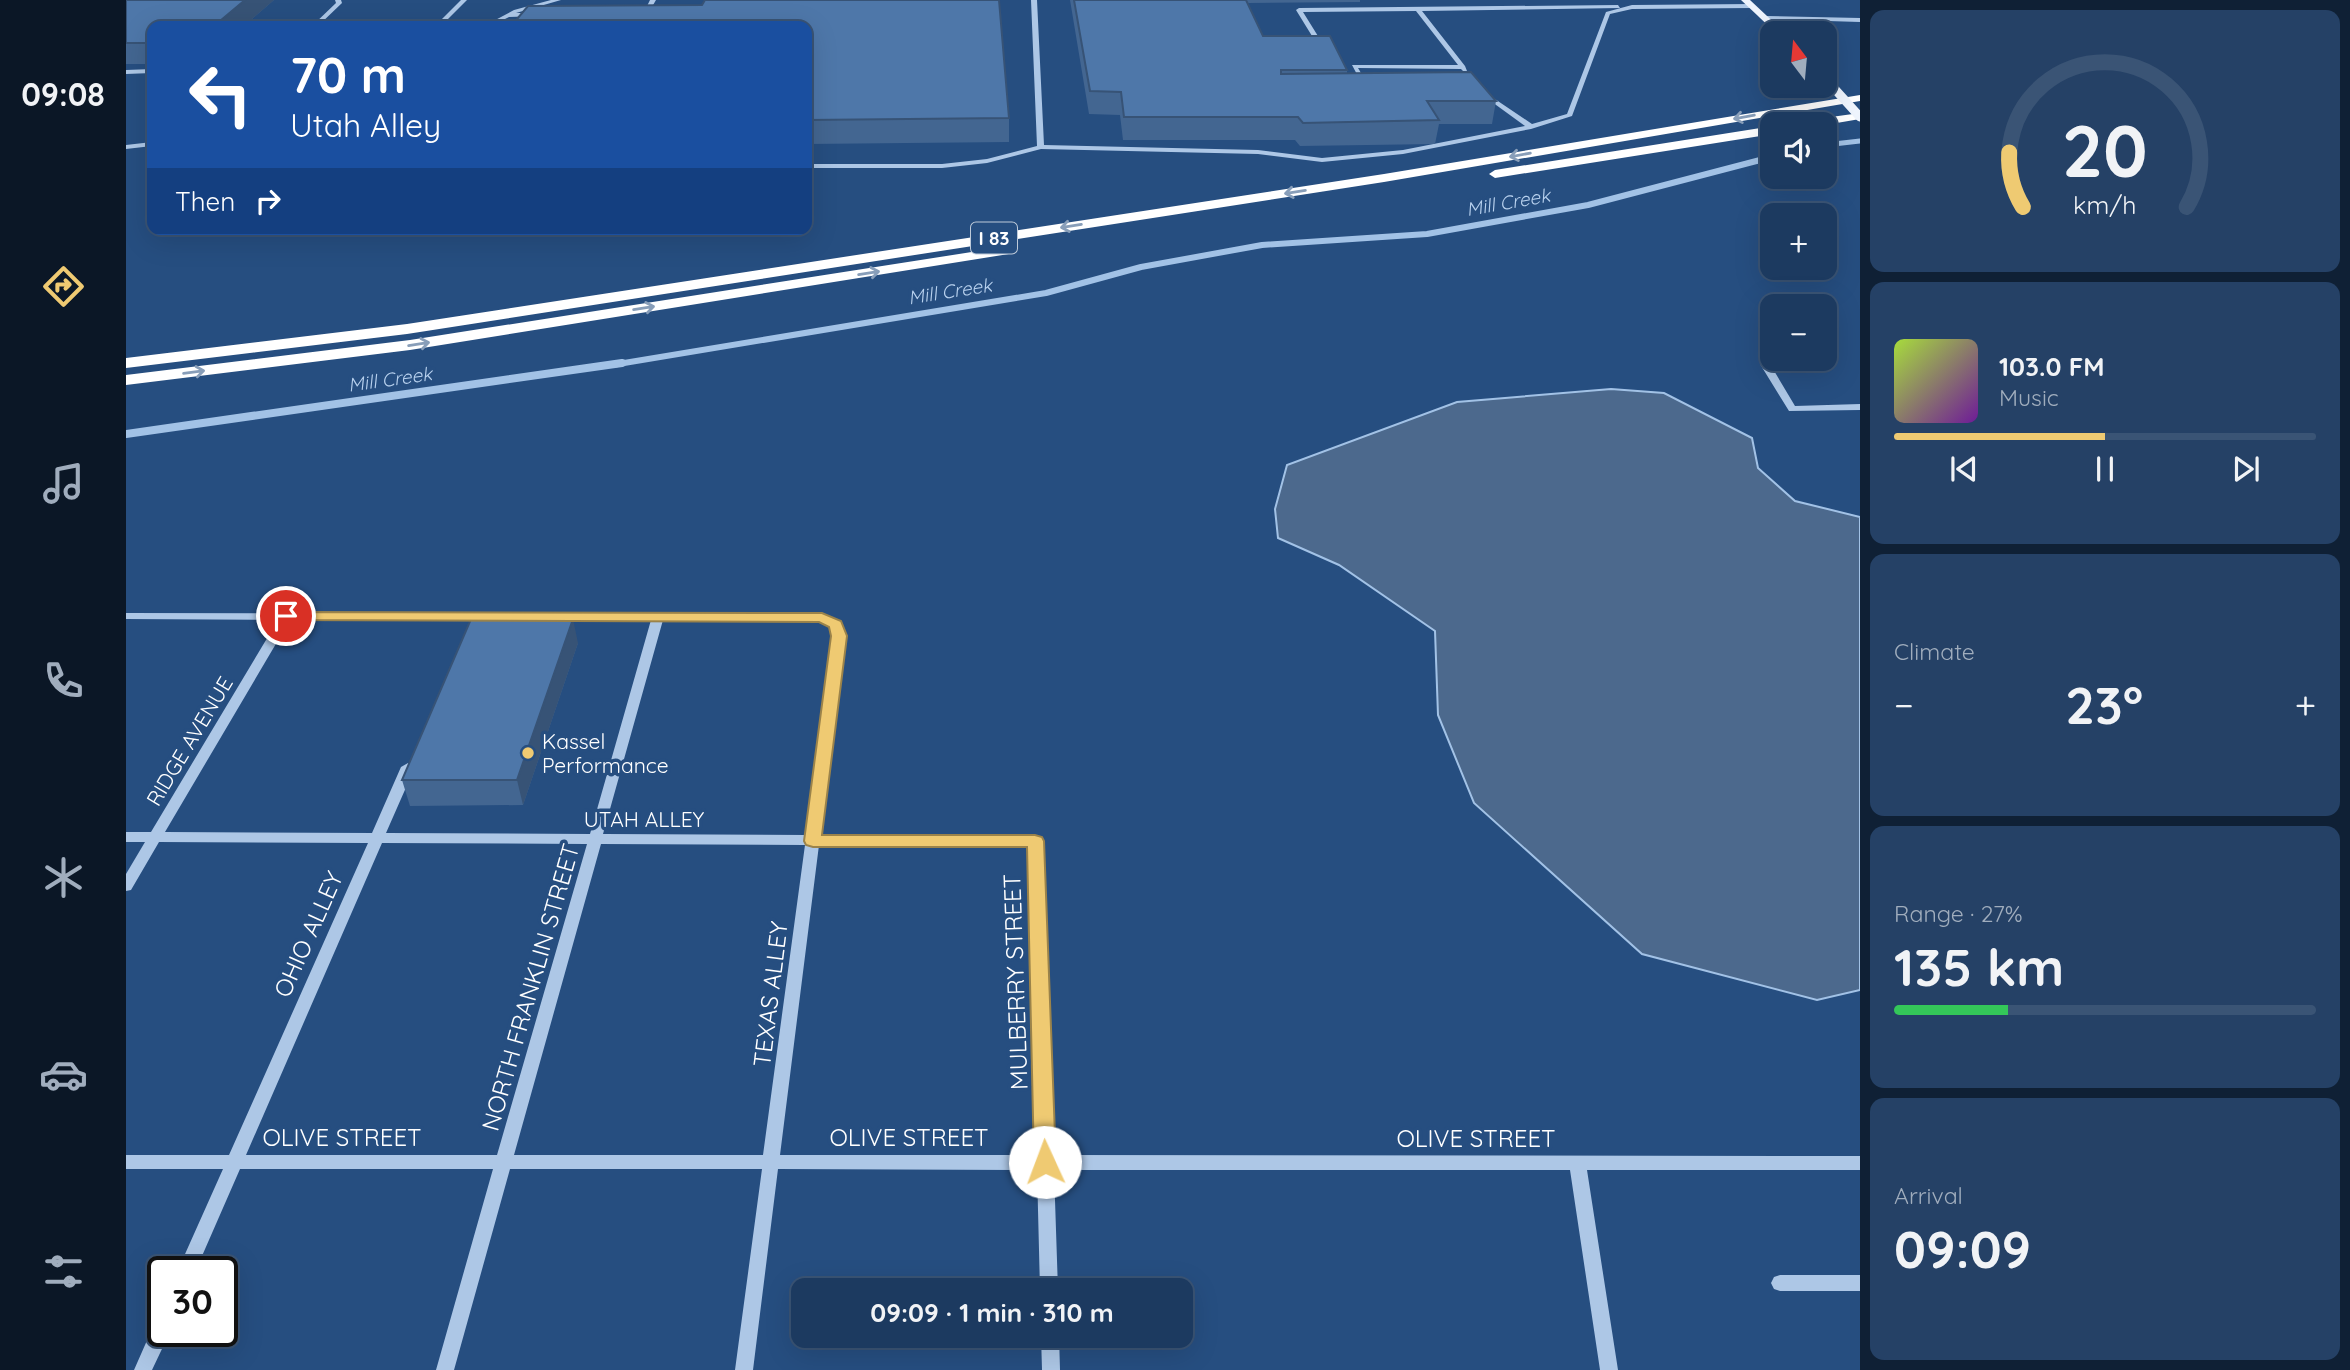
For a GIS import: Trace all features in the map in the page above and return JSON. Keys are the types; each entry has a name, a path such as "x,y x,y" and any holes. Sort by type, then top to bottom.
{"highway":[{"name":"I 83","path":"126,363 448,323 1384,178 1860,98"},
{"path":"1837,120 1860,116"},
{"name":"I 83","path":"126,380 424,343 1760,132"}],"main road":[{"path":"1748,3 1769,21"},
{"path":"1838,92 1860,116"}],"street":[{"path":"320,21 339,3 338,0"},
{"path":"443,21 464,0"},
{"path":"632,15 647,11 653,0"},
{"path":"1034,0 1041,146"},
{"path":"1435,0 1442,9"},
{"path":"1497,0 1504,8"},
{"path":"1655,0 1663,7"},
{"path":"1324,50 1299,10 1663,7 1748,3"},
{"path":"812,166 942,166 987,161 1041,146 1258,152 1322,160 1403,152 1531,127 1570,115 1608,13 1632,7"},
{"path":"1418,9 1468,75"},
{"path":"497,21 509,15 550,15"},
{"path":"1766,18 1860,20"},
{"path":"1372,82 1362,79 1354,66 1462,67"},
{"path":"126,72 147,71"},
{"path":"1474,82 1482,93 1531,127"},
{"path":"126,147 147,145"},
{"path":"1769,371 1792,409 1860,407"},
{"path":"126,616 286,616 472,623 658,617 822,617 836,625"},
{"name":"RIDGE AVENUE","path":"126,886 286,616"},
{"name":"NORTH FRANKLIN STREET","path":"445,1370 658,617"},
{"name":"OHIO ALLEY","path":"193,1256 415,752"},
{"name":"UTAH ALLEY","path":"126,837 1035,841"},
{"name":"MULBERRY STREET","path":"1035,841 1049,1278"},
{"name":"OLIVE STREET","path":"126,1161 1860,1163"},
{"path":"1577,1162 1609,1370"},
{"path":"143,1370 153,1347"},
{"path":"1050,1348 1051,1370"}],"lane":[{"path":"520,0 542,5"},
{"path":"509,15 558,0"},
{"name":"TEXAS ALLEY","path":"744,1370 839,636 836,625"},
{"path":"1780,1283 1860,1283"}],"water":[{"path":"1611,389 1664,393 1752,438 1758,468 1795,501 1860,517 1860,990 1817,1000 1642,954 1474,803 1438,715 1435,631 1339,565 1278,538 1275,509 1287,465 1457,402"}],"building":[{"path":"126,0 245,0 220,21 147,21 147,43 126,43"},
{"path":"705,0 999,0 1009,118 812,120 812,21 515,21 528,6 702,5"},
{"path":"1074,0 1246,0 1263,36 1330,36 1347,70 1281,70 1281,74 1471,72 1496,101 1427,101 1439,120 1303,123 1298,117 1124,117 1121,92 1090,91"},
{"path":"471,619 573,619 517,780 402,780"}],"waterway":[{"name":"Mill Creek","path":"1837,144 1860,141"},
{"name":"Mill Creek","path":"612,365 1046,293 1141,267 1262,245 1427,234 1588,205 1760,160"},
{"name":"Mill Creek","path":"126,434 622,363"}],"place":[{"name":"Kassel Performance","path":"528,753"}],"route":[{"path":"286,616 822,617 836,625 839,636 813,841 1035,841 1045,1162"}]}
